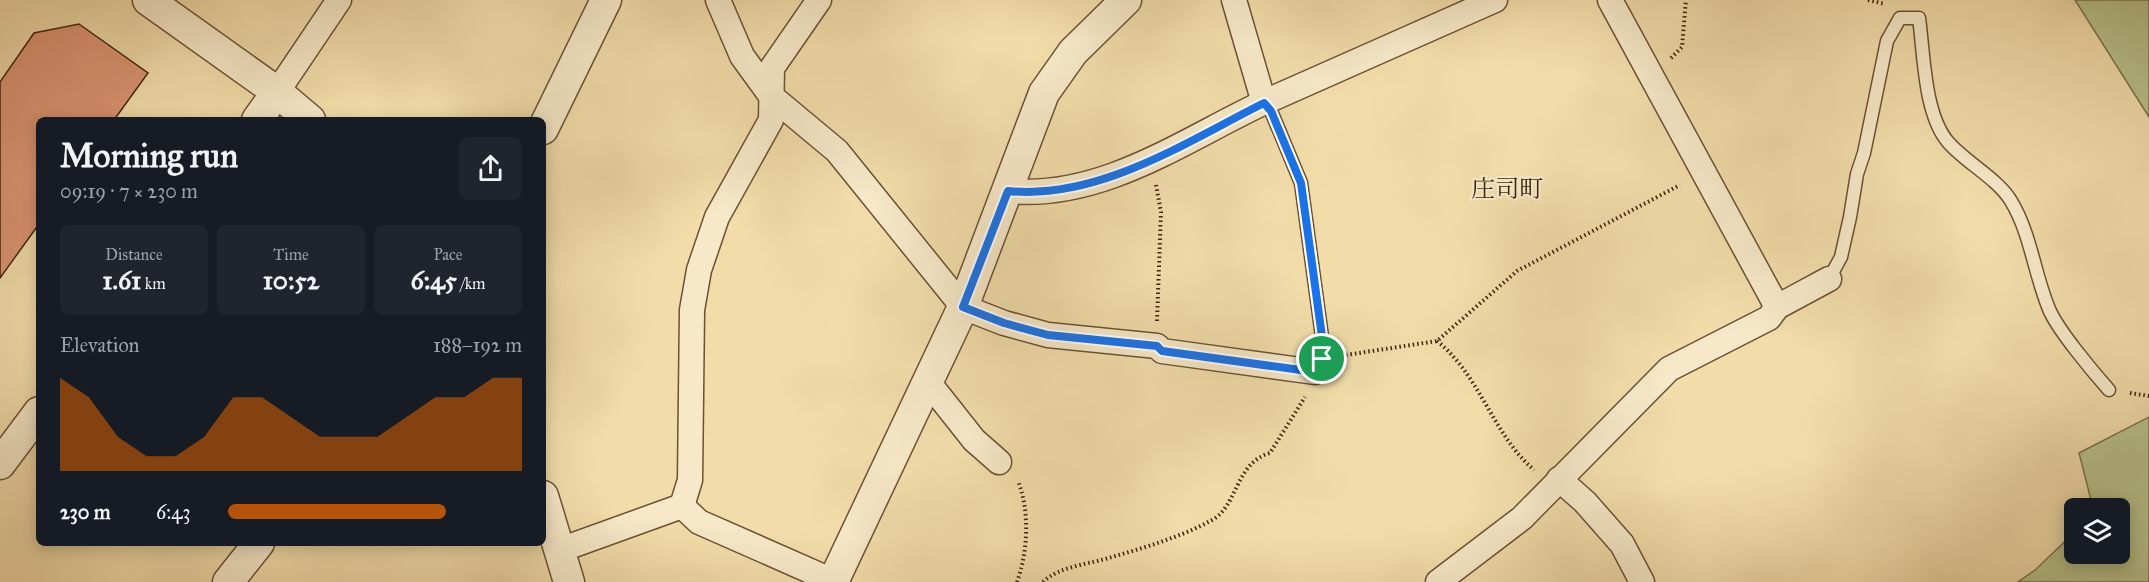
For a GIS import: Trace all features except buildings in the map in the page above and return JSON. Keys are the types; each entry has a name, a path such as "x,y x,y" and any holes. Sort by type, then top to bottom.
{"street":[{"path":"148,0 278,92 307,117"},
{"path":"259,117 339,0"},
{"path":"546,123 606,0"},
{"path":"718,0 719,9 742,56 771,96 837,151 963,307 1004,323 1048,335 1157,346 1162,351 1318,366"},
{"path":"682,506 690,480 692,310 699,270 717,217 771,120 772,68 819,0"},
{"path":"682,506 699,522 833,582 963,307 1044,93 1073,52 1126,0"},
{"path":"1234,0 1264,103"},
{"path":"1008,191 1029,193 1127,172 1264,103 1495,0"},
{"path":"1610,0 1697,164 1777,307"},
{"path":"1438,582 1522,518 1670,369 1769,318 1777,307 1830,279"},
{"path":"926,384 936,392 974,440 999,462"},
{"path":"0,464 36,416"},
{"path":"1556,483 1586,502 1622,544 1642,582"},
{"path":"546,506 569,582"},
{"path":"560,550 682,506"},
{"path":"228,582 257,546"}],"lane":[{"path":"1830,279 1841,257 1851,217 1857,174 1864,153 1887,41 1900,18 1919,18 1925,69 1934,117 1940,130 1948,142 2010,199 2024,227 2050,310 2109,390"},
{"path":"1264,103 1271,111 1301,183 1323,344 1318,366"}],"path":[{"path":"1651,77 1682,47 1686,0"},
{"path":"1149,160 1161,212 1157,346"},
{"path":"1043,582 1086,563 1185,534 1222,514 1233,489 1251,463 1260,456 1270,453 1309,390 1318,366 1437,341 1517,271 1684,182 1697,164"},
{"path":"1437,341 1448,350 1460,367 1517,456 1556,483"},
{"path":"999,462 1016,475 1024,497 1025,560 1017,582"}],"green space":[{"path":"2075,0 2149,0 2149,117"},
{"path":"2149,417 2149,582 2018,582 2035,570 2064,542 2064,564 2130,564 2130,498 2090,498 2079,453"}],"district":[{"name":"庄司町","path":"1507,189"}],"route":[{"path":"1264,103 1271,111 1301,183 1323,344 1322,359 1315,372 1162,351 1157,346 1048,335 1004,323 963,307 1008,191 1029,193 1127,172 1264,103"}]}
